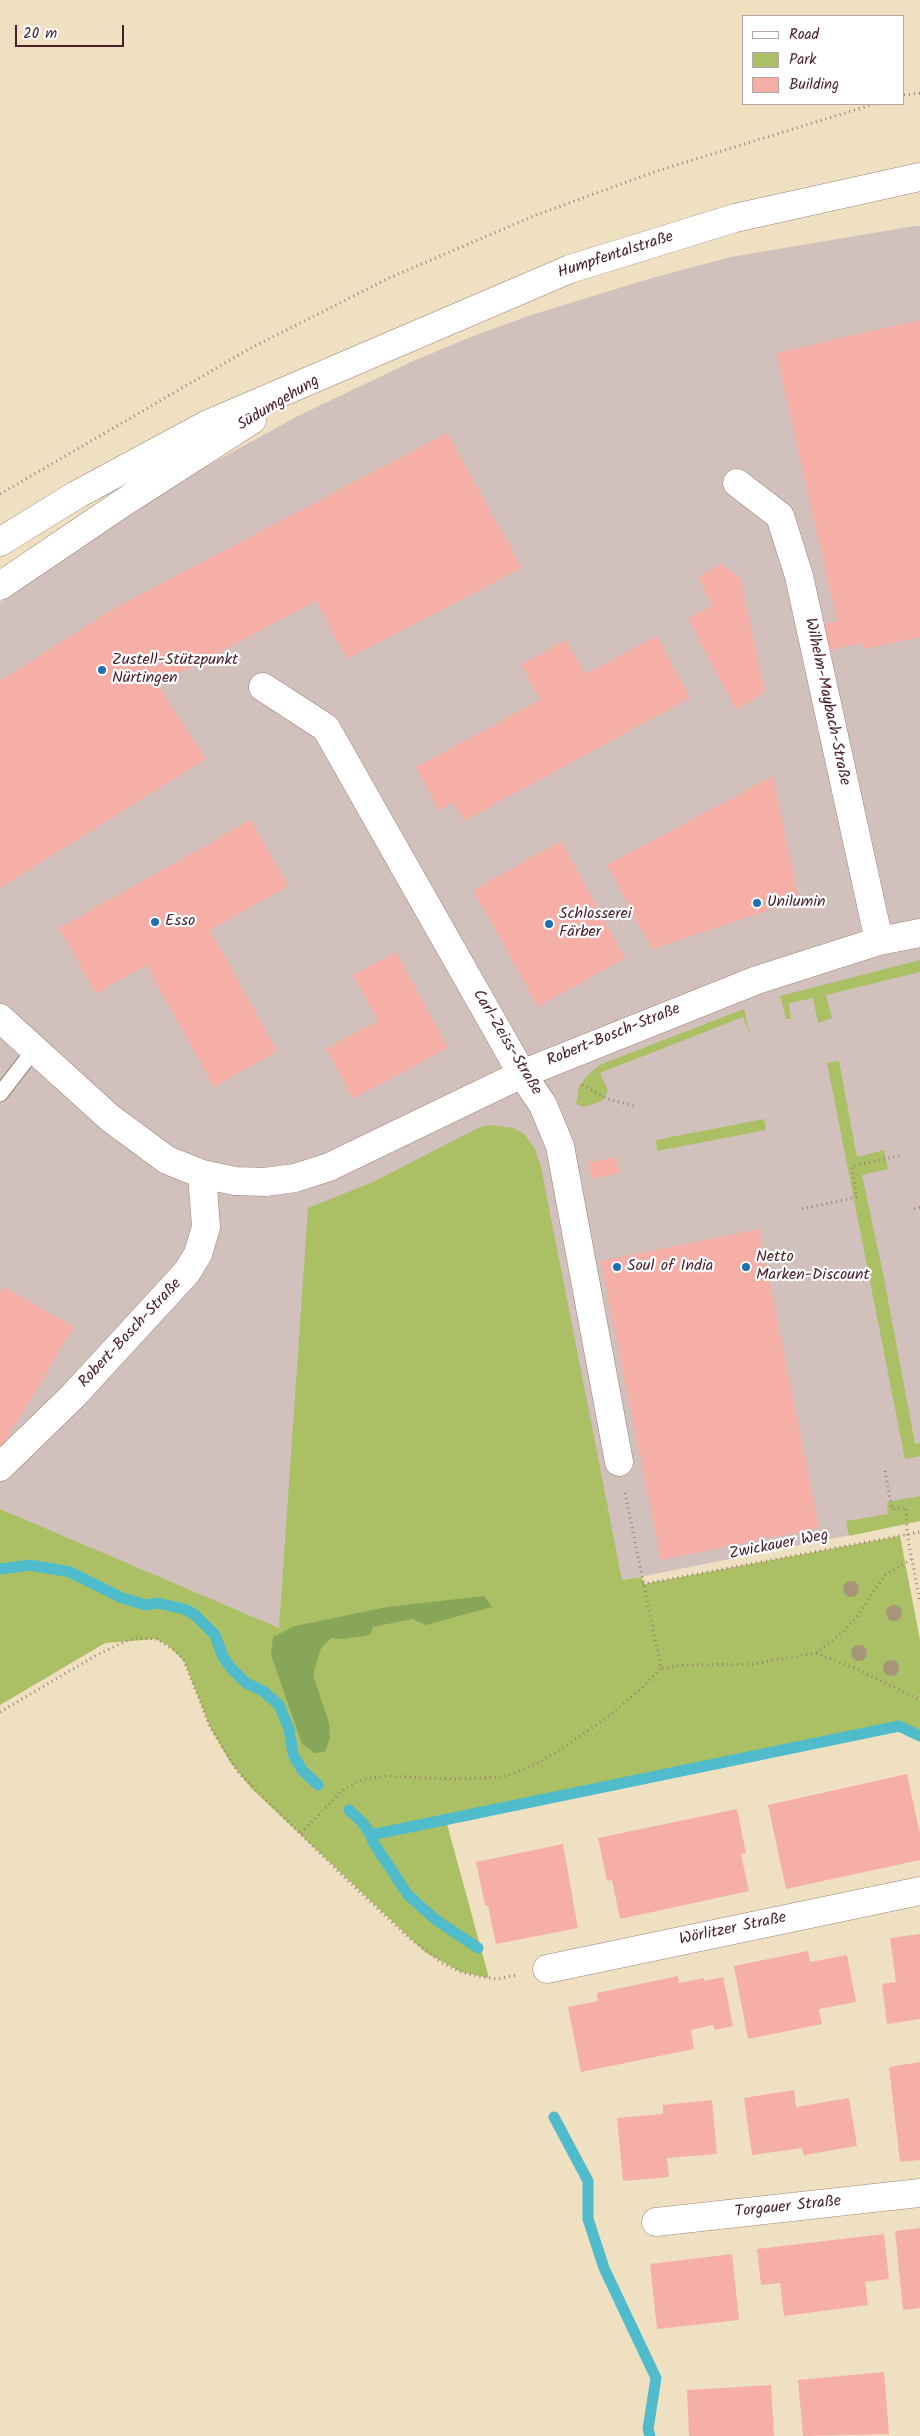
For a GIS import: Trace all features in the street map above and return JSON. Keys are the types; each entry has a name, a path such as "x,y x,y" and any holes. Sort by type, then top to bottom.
{"street":[{"name":"Humpfentalstraße","path":"326,375 380,349 570,269 735,218 920,176"},
{"name":"Südumgehung","path":"0,542 76,496 208,424 326,375"},
{"name":"Südumgehung","path":"0,586 124,502 326,375"},
{"name":"Wilhelm-Maybach-Straße","path":"737,482 780,516 799,576 878,941"},
{"name":"Carl-Zeiss-Straße","path":"263,687 326,728 522,1074 543,1105 560,1146 619,1462"},
{"name":"Robert-Bosch-Straße","path":"0,1018 82,1094 139,1142 167,1160 202,1174 235,1181 265,1182 295,1178 329,1167 522,1074 757,980 878,941 920,933"},
{"name":"Robert-Bosch-Straße","path":"0,1467 73,1396 188,1272 198,1254 206,1227 202,1174"},
{"name":"Wörlitzer Straße","path":"546,1969 920,1891"},
{"name":"Torgauer Straße","path":"656,2222 920,2193"}],"lane":[{"path":"0,1094 34,1050"}],"path":[{"path":"905,95 920,93"},
{"path":"0,494 249,349 389,278 536,216 656,171 871,105"},
{"path":"566,1055 577,1082 608,1099 634,1106"},
{"path":"802,1209 857,1197 852,1166 903,1155"},
{"path":"914,1209 920,1207"},
{"path":"619,1462 661,1668"},
{"path":"885,1471 892,1509 906,1507 907,1534 920,1601"},
{"name":"Zwickauer Weg","path":"643,1584 920,1532"},
{"path":"300,1833 344,1789 364,1780 385,1776 454,1779 503,1777 536,1764 609,1716 643,1687 661,1668 684,1665 754,1664 816,1653 843,1632 856,1618 885,1575 912,1559"},
{"path":"0,1712 95,1656 126,1641 137,1638 156,1639 176,1651 184,1661 210,1728 234,1767 252,1789 409,1938 442,1963 461,1972 480,1977 498,1978 546,1969"},
{"path":"816,1653 857,1669 920,1700"}],"shaded area":[{"path":"920,226 920,1521 629,1579 279,1629 140,1630 105,1643 0,1705 0,603 60,560 187,477 298,416 411,362 471,337 531,315 652,278 731,257"}],"green space":[{"path":"920,960 920,972 826,995 832,1018 818,1023 813,998 789,1003 791,1019 786,1019 780,996"},
{"path":"744,1009 750,1035 743,1017 600,1073 608,1091 602,1101 584,1107 576,1104 579,1087 586,1077 599,1065"},
{"path":"839,1061 857,1157 884,1150 888,1169 862,1175 883,1273 915,1444 920,1443 920,1456 905,1459 827,1063"},
{"path":"764,1119 766,1130 657,1151 656,1140"},
{"path":"489,1125 513,1128 523,1133 534,1147 541,1167 622,1580 642,1577 644,1584 900,1536 920,1640 920,1738 898,1727 447,1824 489,1978 461,1972 425,1952 252,1789 230,1762 210,1727 184,1661 169,1646 156,1639 105,1643 0,1705 0,1509 279,1628 308,1208 373,1182 478,1128"},
{"path":"920,1496 920,1521 849,1536 846,1521 888,1514 887,1502"},
{"path":"484,1596 492,1607 426,1625 412,1619 373,1627 370,1635 344,1639 331,1638 321,1648 313,1675 329,1723 330,1738 325,1752 315,1753 302,1744 271,1655 273,1637 295,1626 387,1607"}],"building":[{"path":"920,320 920,637 864,649 862,643 830,650 824,624 837,621 776,353"},
{"name":"Zustell-Stützpunkt Nürtingen","path":"447,433 522,568 347,659 316,601 158,685 206,759 0,888 0,681 113,609"},
{"path":"721,564 740,578 765,692 736,710 688,619 712,605 698,577"},
{"path":"657,636 690,698 464,821 453,803 439,811 416,767 540,700 521,664 566,640 585,674"},
{"path":"773,776 799,900 652,949 607,865"},
{"path":"251,820 288,886 210,930 277,1051 214,1087 146,965 96,994 59,928"},
{"name":"Schlosserei Färber","path":"561,841 625,958 538,1007 473,890"},
{"path":"396,952 448,1048 353,1099 326,1049 378,1021 353,975"},
{"path":"616,1157 620,1173 592,1179 588,1163"},
{"path":"759,1229 819,1528 661,1560 601,1261"},
{"path":"4,1287 74,1327 0,1450 0,1293"},
{"path":"907,1774 920,1834 920,1860 786,1889 768,1805"},
{"path":"737,1809 746,1853 741,1854 749,1891 620,1919 612,1880 607,1881 598,1838"},
{"path":"563,1844 578,1928 496,1944 476,1862"},
{"path":"920,1934 920,2019 887,2024 882,1984 896,1982 890,1938"},
{"path":"808,1951 810,1962 847,1955 856,2002 819,2009 822,2024 748,2039 734,1966"},
{"path":"678,1976 679,1983 704,1978 704,1981 723,1977 733,2026 715,2030 713,2025 691,2030 694,2049 581,2072 568,2007 598,2001 597,1993"},
{"path":"920,2062 920,2160 900,2162 889,2067"},
{"path":"794,2090 796,2107 849,2098 857,2146 804,2155 802,2148 752,2155 744,2098"},
{"path":"712,2100 717,2154 667,2158 669,2177 623,2181 617,2118 663,2114 663,2105"},
{"path":"920,2228 920,2308 903,2310 895,2231"},
{"path":"884,2234 889,2279 865,2282 868,2305 784,2316 780,2283 761,2285 757,2249"},
{"path":"732,2254 739,2320 657,2329 650,2264"},
{"path":"884,2372 889,2434 803,2436 798,2380"},
{"path":"771,2385 774,2436 689,2436 687,2390"}],"waterway":[{"path":"0,1569 30,1565 70,1572 122,1598 146,1605 157,1603 184,1609 194,1614 215,1635 223,1657 231,1668 246,1683 263,1691 279,1705 289,1729 293,1754 302,1770 318,1785"},
{"path":"349,1810 362,1822 371,1835 899,1726 920,1736"},
{"path":"371,1835 373,1842 408,1895 436,1920 478,1948"},
{"path":"554,2117 588,2181 588,2219 604,2268 656,2378 648,2429 650,2436"}],"place":[{"name":"Zustell-Stützpunkt Nürtingen","path":"102,670"},
{"name":"Unilumin","path":"757,903"},
{"name":"Esso","path":"155,922"},
{"name":"Schlosserei Färber","path":"549,924"},
{"name":"Soul of India","path":"617,1267"},
{"name":"Netto Marken-Discount","path":"746,1267"}]}
